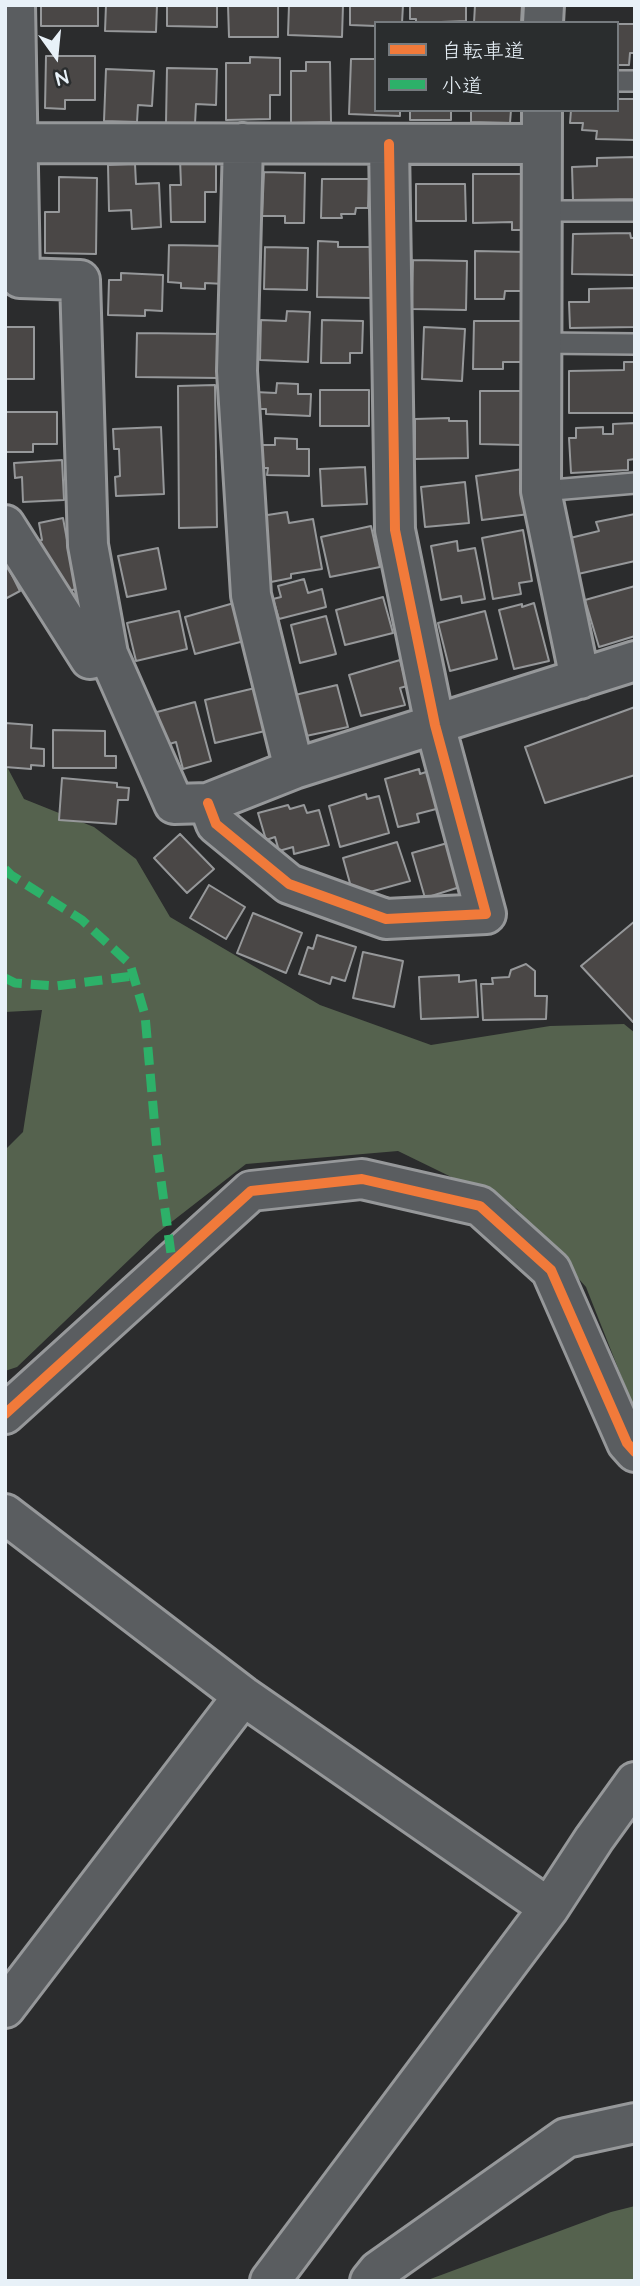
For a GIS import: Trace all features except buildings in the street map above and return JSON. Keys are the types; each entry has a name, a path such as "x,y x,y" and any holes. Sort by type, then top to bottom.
{"street":[{"path":"15,5 20,278 80,280 88,545 108,654 174,804 208,803 294,769 635,660"},
{"path":"17,143 389,144 541,127 541,491 580,679"},
{"path":"243,143 237,370 251,595 294,769"},
{"path":"208,803 216,824 289,884 386,919 486,914 435,724 395,530 389,144"},
{"path":"5,526 90,659 108,654"},
{"path":"5,1414 251,1191 362,1179 480,1206 551,1270 627,1443 635,1452"},
{"path":"5,1514 243,1696 549,1908"},
{"path":"5,2008 243,1696"},
{"path":"270,2281 549,1908 634,1786"},
{"path":"370,2281 378,2271 566,2138 635,2123"}],"lane":[{"path":"541,211 635,211"},
{"path":"541,342 635,344"},
{"path":"541,491 635,483"}],"green space":[{"path":"5,763 24,799 94,827 136,859 170,917 320,1005 431,1045 550,1026 624,1024 635,1033 635,1411 586,1287 517,1209 398,1151 246,1164 156,1234 17,1367 5,1371 5,1150 23,1132 42,1010 5,1012"},
{"path":"635,2206 635,2281 425,2281 611,2212"}],"marked path":[{"path":"5,869 82,920 130,964 145,1015 157,1151 172,1261"},
{"path":"5,978 15,983 56,986 133,976"}],"cycle path":[{"path":"208,803 216,824 289,884 386,919 486,914 435,725 395,530 389,144"},
{"path":"5,1414 251,1191 362,1179 480,1206 551,1270 627,1443 635,1452"}]}
